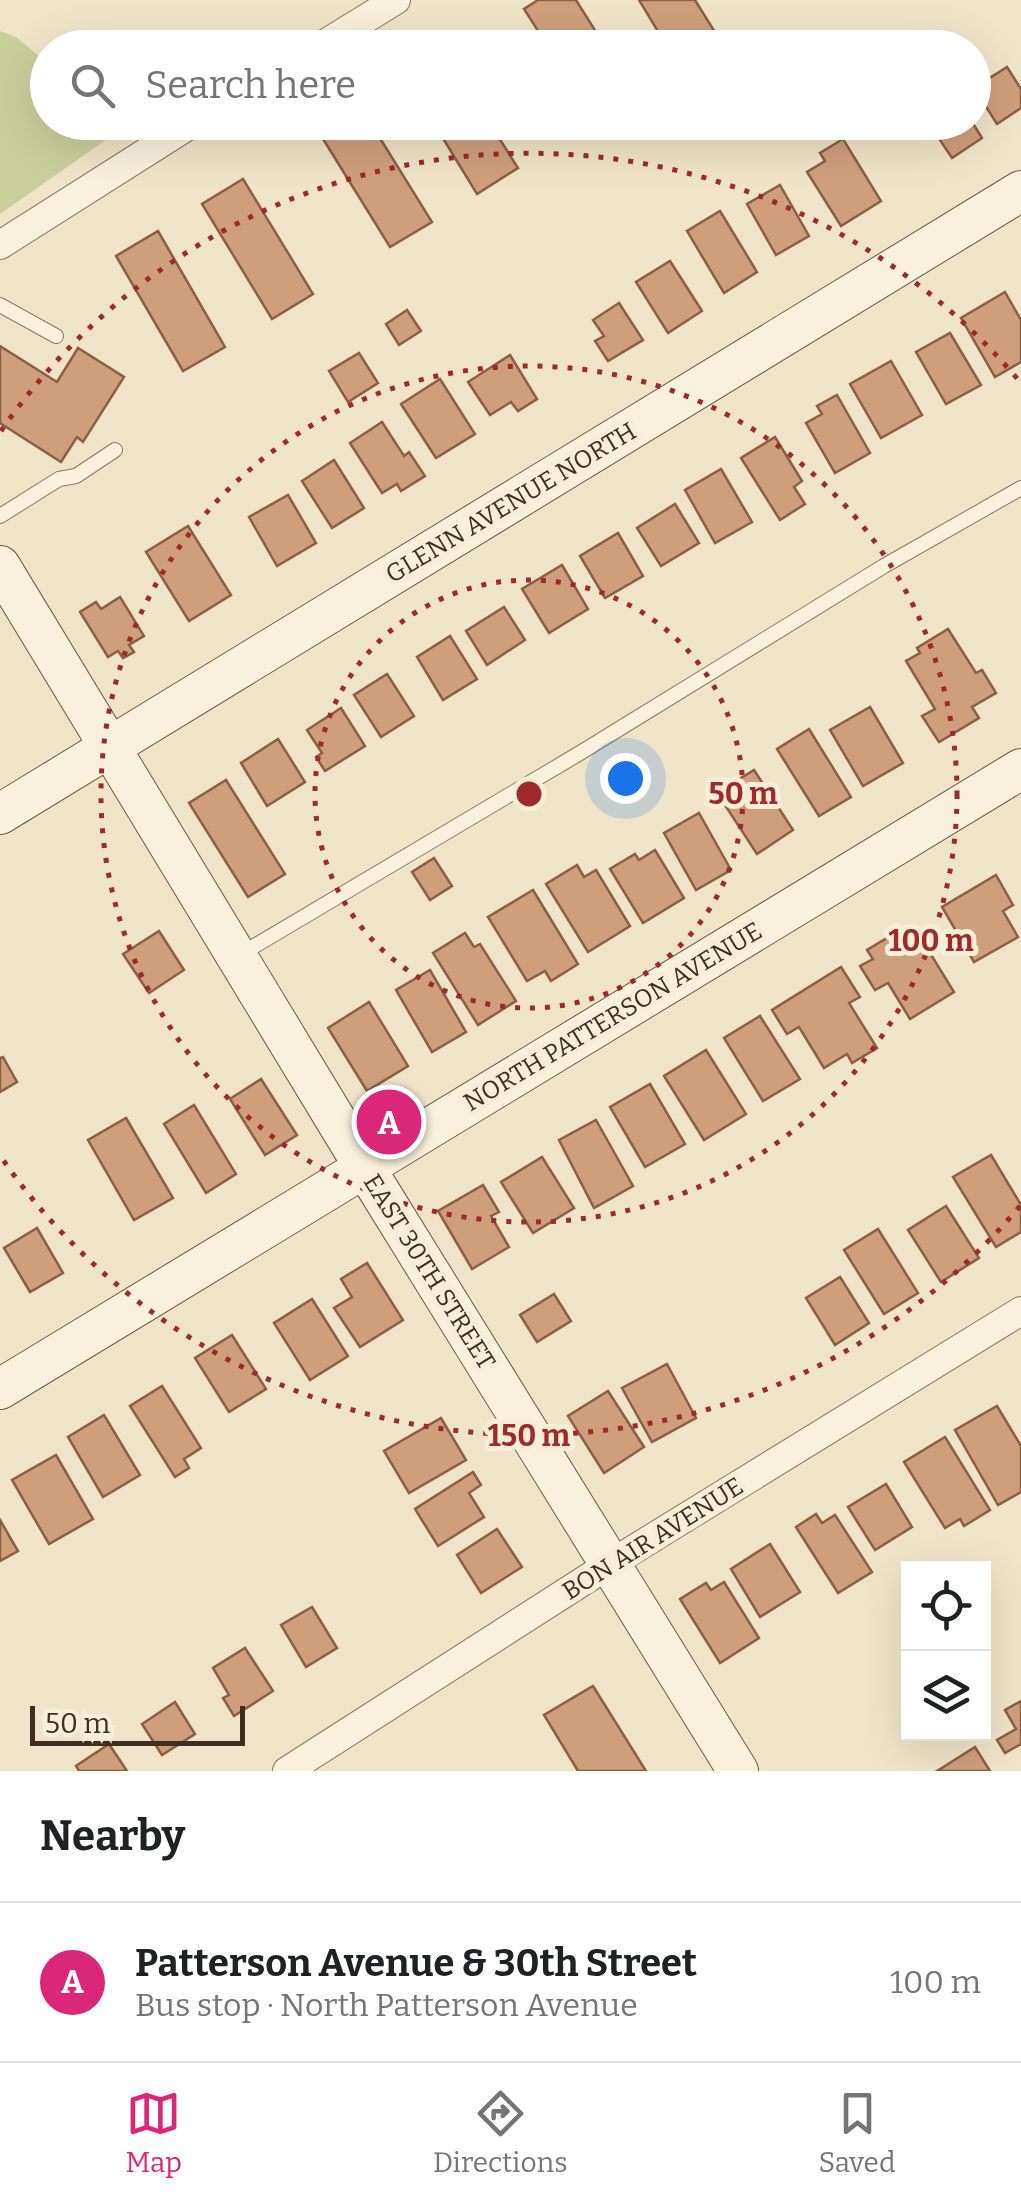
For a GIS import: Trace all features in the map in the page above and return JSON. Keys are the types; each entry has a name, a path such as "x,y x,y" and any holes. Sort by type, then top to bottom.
{"street":[{"path":"347,30 396,0"},
{"path":"0,246 166,140"},
{"name":"GLENN AVENUE NORTH","path":"0,814 1021,191"},
{"name":"EAST 30TH STREET","path":"0,566 365,1168 738,1771"},
{"name":"NORTH PATTERSON AVENUE","path":"0,1389 1021,768"},
{"name":"BON AIR AVENUE","path":"287,1771 610,1564 1021,1311"}],"lane":[{"path":"0,305 56,336"},
{"path":"0,516 59,479 76,476 114,450"},
{"path":"238,956 580,753 750,646 1021,488"}],"green space":[{"path":"0,31 30,49 30,140 106,140 0,214"}],"building":[{"path":"538,0 576,0 595,30 537,30 524,9"},
{"path":"639,0 695,0 714,30 657,30"},
{"path":"1007,67 1021,89 1021,108 997,124 991,115 991,77"},
{"path":"324,140 381,140 432,222 390,247"},
{"path":"444,140 500,140 518,168 477,194"},
{"path":"844,140 881,201 841,226 807,172 825,161 820,153"},
{"path":"940,140 979,140 952,158"},
{"path":"243,179 313,294 272,319 202,204"},
{"path":"780,185 809,236 776,255 747,204"},
{"path":"720,211 757,272 724,293 687,231"},
{"path":"158,231 225,347 183,371 116,256"},
{"path":"670,261 702,311 668,333 636,282"},
{"path":"1005,292 1021,320 1021,362 995,377 961,318"},
{"path":"619,303 643,340 608,361 595,341 604,336 593,320"},
{"path":"407,310 421,331 399,345 386,324"},
{"path":"950,333 981,385 946,404 916,352"},
{"path":"0,346 57,382 78,348 124,377 83,442 77,437 61,462 0,423"},
{"path":"359,353 378,383 348,402 329,371"},
{"path":"510,355 537,399 518,411 511,402 490,415 468,382"},
{"path":"891,361 922,415 881,438 850,384"},
{"path":"440,379 475,434 436,458 401,404"},
{"path":"837,395 870,453 835,473 806,423 822,414 817,406"},
{"path":"382,422 404,456 409,452 425,476 401,491 397,484 382,493 350,443"},
{"path":"775,437 802,481 794,487 805,504 780,520 741,458"},
{"path":"334,460 364,508 332,528 302,481"},
{"path":"721,469 752,522 715,543 685,490"},
{"path":"288,495 316,543 277,566 249,517"},
{"path":"675,504 699,543 661,566 637,528"},
{"path":"188,526 231,595 189,621 146,552"},
{"path":"618,533 643,576 605,598 580,556"},
{"path":"562,565 588,609 549,633 522,589"},
{"path":"120,597 144,636 129,645 134,652 123,658 118,651 108,657 80,612 96,602 101,609"},
{"path":"504,607 525,640 487,665 466,631"},
{"path":"948,629 976,673 982,670 996,693 972,707 979,718 939,742 922,716 935,709 906,661 920,653 917,648"},
{"path":"450,636 477,679 443,700 417,657"},
{"path":"387,674 414,716 381,737 354,695"},
{"path":"870,707 903,763 863,786 830,730"},
{"path":"341,708 365,746 325,771 316,757 322,753 307,730"},
{"path":"809,729 851,797 819,816 777,749"},
{"path":"278,739 305,782 267,806 241,763"},
{"path":"754,770 793,830 757,854 717,793"},
{"path":"226,780 285,874 248,897 189,803"},
{"path":"699,813 731,870 696,890 664,833"},
{"path":"655,850 684,898 643,923 610,869 635,854 639,860"},
{"path":"434,858 452,886 430,900 412,872"},
{"path":"577,865 584,877 596,870 630,926 588,952 546,884"},
{"path":"996,875 1013,905 1003,911 1018,937 974,962 942,907"},
{"path":"533,890 578,964 551,981 545,971 527,981 488,917"},
{"path":"928,927 940,946 930,953 954,992 910,1019 888,983 875,990 860,966 873,959 867,950 897,932 904,942"},
{"path":"159,931 184,970 149,993 123,954"},
{"path":"465,933 474,947 480,944 516,1001 478,1025 433,953"},
{"path":"841,967 860,997 849,1003 877,1048 852,1063 847,1054 824,1068 799,1027 787,1034 772,1010"},
{"path":"430,970 466,1032 432,1052 396,990"},
{"path":"369,1002 408,1066 367,1091 328,1028"},
{"path":"760,1016 800,1079 763,1101 724,1038"},
{"path":"706,1050 746,1114 704,1140 664,1076"},
{"path":"3,1057 17,1082 0,1092 0,1058"},
{"path":"261,1079 297,1135 265,1155 230,1099"},
{"path":"650,1084 685,1144 645,1167 610,1107"},
{"path":"194,1105 236,1174 206,1193 164,1124"},
{"path":"126,1118 173,1198 134,1220 88,1140"},
{"path":"596,1120 633,1186 594,1208 559,1140"},
{"path":"991,1155 1021,1205 1021,1232 996,1247 953,1177"},
{"path":"542,1157 574,1208 533,1233 501,1182"},
{"path":"483,1185 499,1212 491,1216 509,1247 472,1269 438,1211"},
{"path":"946,1206 979,1258 941,1282 908,1230"},
{"path":"37,1228 63,1273 30,1292 4,1248"},
{"path":"878,1229 918,1293 884,1314 844,1250"},
{"path":"367,1263 403,1320 360,1347 334,1308 352,1297 341,1279"},
{"path":"840,1277 869,1323 835,1345 806,1298"},
{"path":"554,1294 571,1321 537,1342 520,1315"},
{"path":"312,1299 348,1356 310,1380 274,1323"},
{"path":"232,1335 266,1389 229,1412 195,1358"},
{"path":"667,1364 696,1418 652,1442 622,1388"},
{"path":"162,1386 201,1448 184,1459 189,1468 175,1477 130,1406"},
{"path":"608,1391 644,1447 604,1473 568,1416"},
{"path":"997,1406 1021,1446 1021,1492 998,1505 955,1430"},
{"path":"104,1415 140,1475 103,1497 68,1437"},
{"path":"441,1418 466,1460 409,1493 384,1451"},
{"path":"945,1437 990,1510 964,1526 960,1519 945,1528 904,1462"},
{"path":"56,1455 93,1519 49,1544 12,1480"},
{"path":"473,1472 481,1485 469,1493 484,1517 438,1546 415,1509"},
{"path":"886,1484 912,1527 875,1550 848,1507"},
{"path":"816,1514 822,1523 835,1515 872,1572 838,1593 796,1527"},
{"path":"0,1520 18,1551 0,1561"},
{"path":"497,1529 522,1567 481,1593 457,1555"},
{"path":"770,1544 800,1592 760,1617 731,1569"},
{"path":"724,1582 759,1638 720,1663 680,1599 706,1583 711,1590"},
{"path":"312,1607 337,1648 306,1667 281,1625"},
{"path":"245,1648 273,1691 234,1716 223,1698 229,1695 213,1668"},
{"path":"593,1686 646,1771 578,1771 544,1715"},
{"path":"1021,1701 1021,1744 1005,1753 997,1740 1016,1729 1005,1710"},
{"path":"175,1702 195,1734 162,1755 142,1724"},
{"path":"109,1744 127,1771 79,1771 76,1766"},
{"path":"975,1747 990,1771 937,1771"}],"place":[{"name":"Patterson Avenue & 30th Street","path":"389,1122"}]}
